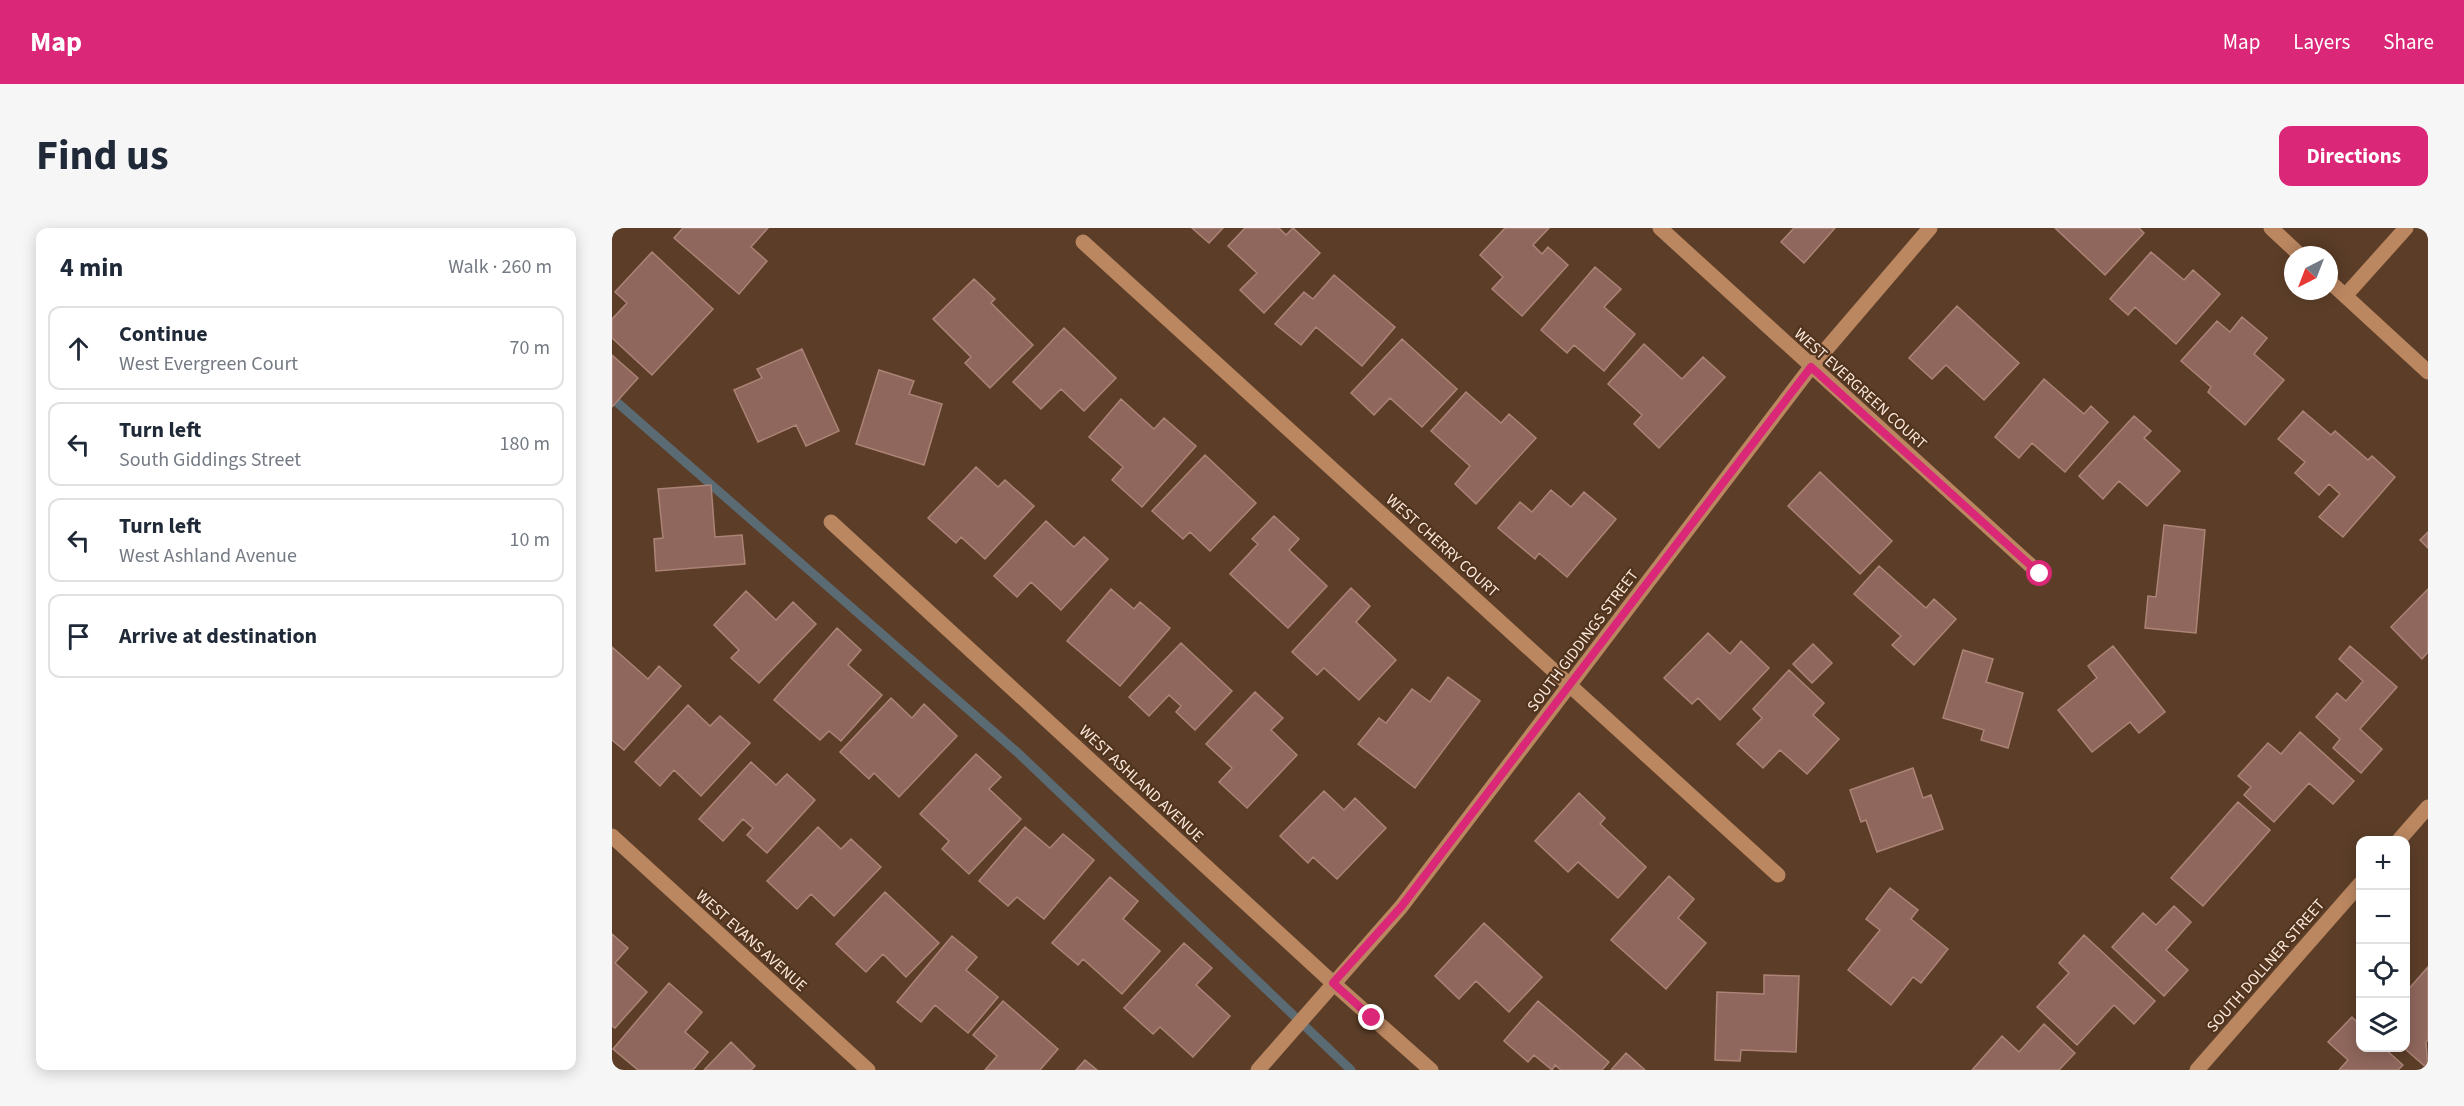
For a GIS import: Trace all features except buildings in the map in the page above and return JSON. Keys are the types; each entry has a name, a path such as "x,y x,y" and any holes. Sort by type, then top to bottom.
{"street":[{"name":"WEST EVERGREEN COURT","path":"1660,228 2040,574"},
{"name":"SOUTH GIDDINGS STREET","path":"1258,1070 1401,907 1811,367 1930,228"},
{"path":"2271,228 2290,246"},
{"path":"2345,296 2406,228"},
{"name":"WEST CHERRY COURT","path":"1083,242 1778,875"},
{"path":"2338,289 2428,372"},
{"name":"WEST ASHLAND AVENUE","path":"831,522 1333,983 1431,1070"},
{"path":"2403,836 2428,807"},
{"name":"WEST EVANS AVENUE","path":"612,836 868,1070"},
{"name":"SOUTH DOLLNER STREET","path":"2197,1070 2356,890"}],"waterway":[{"path":"612,398 1017,752 1351,1070"}],"route":[{"path":"1372,1018 1333,983 1401,907 1811,367 2040,574"}]}
